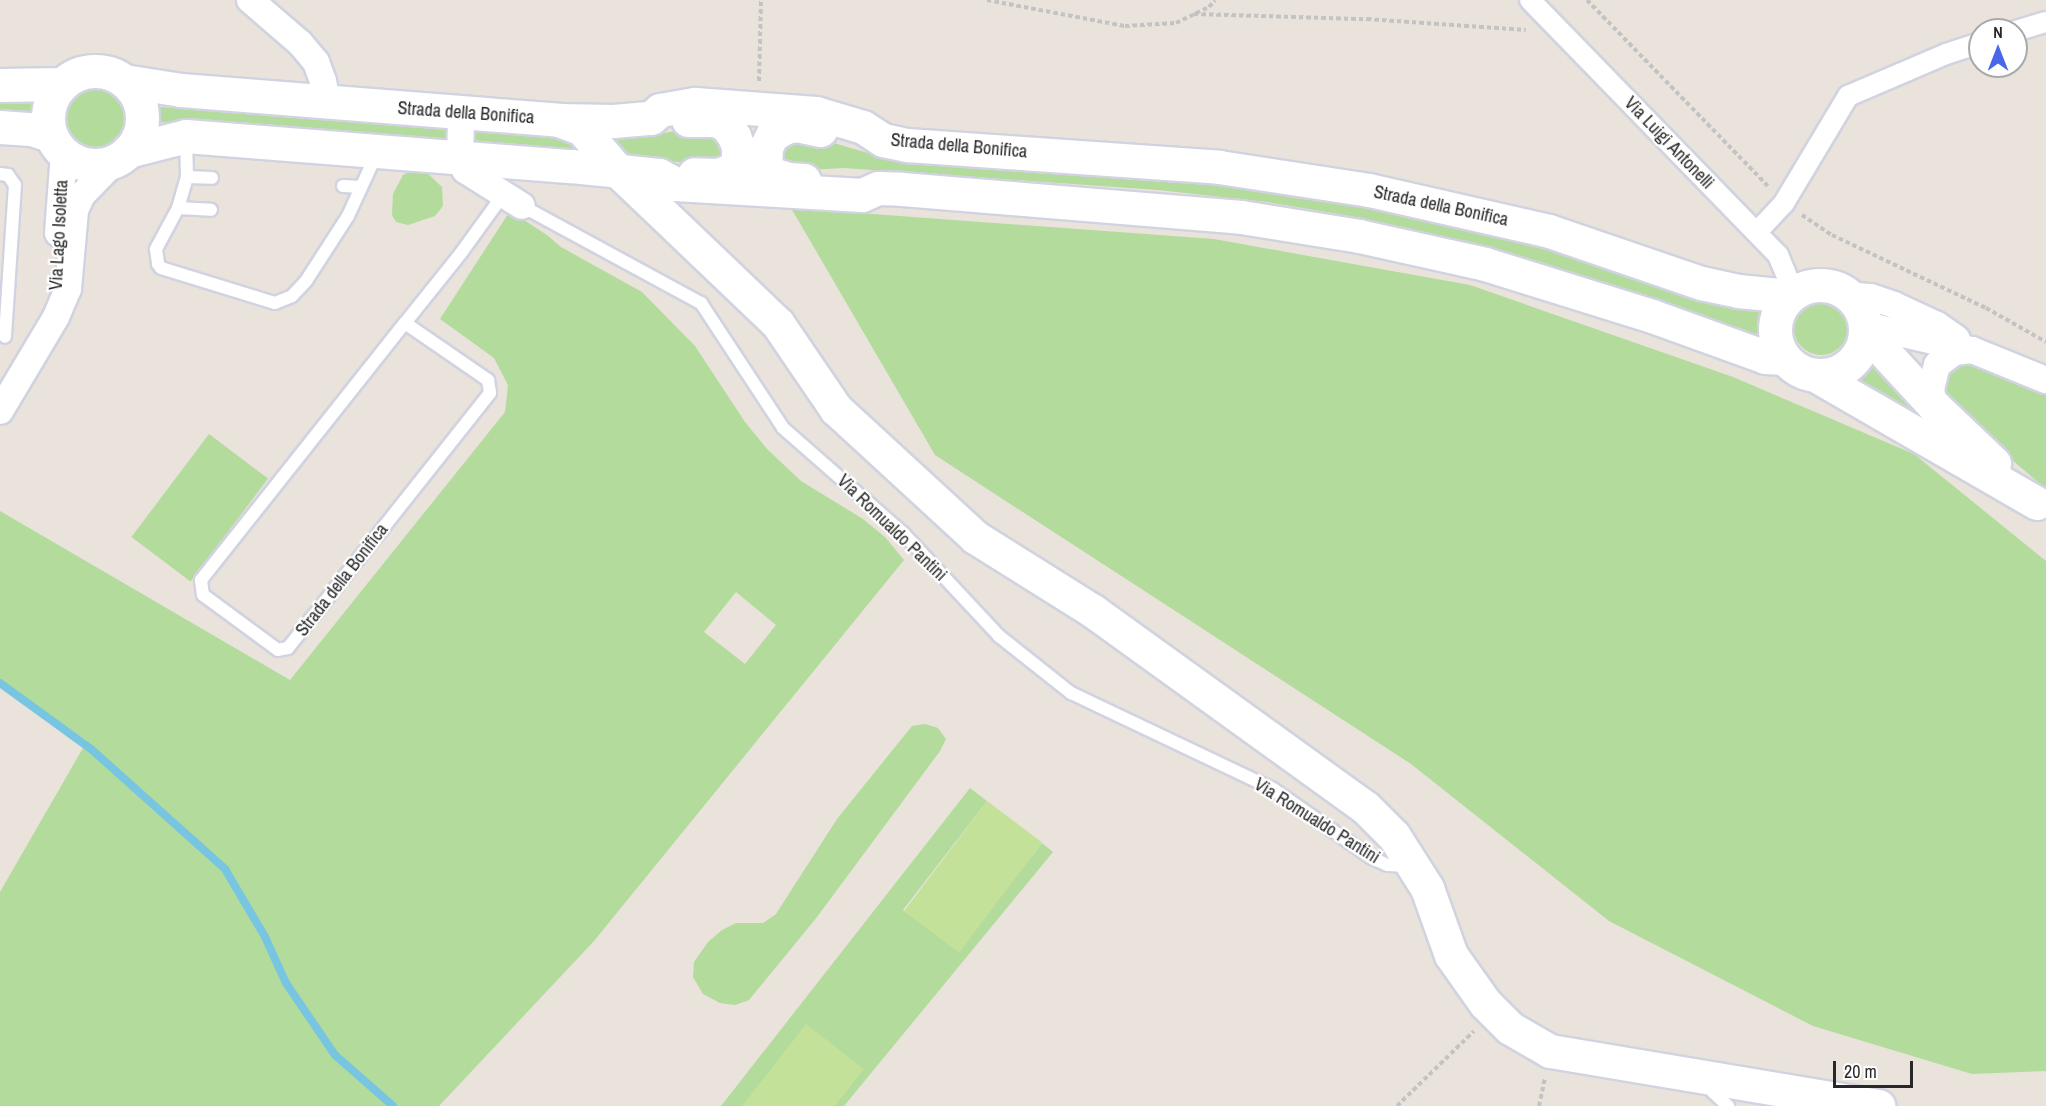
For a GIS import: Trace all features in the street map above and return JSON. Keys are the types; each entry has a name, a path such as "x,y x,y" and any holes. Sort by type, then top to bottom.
{"main road":[{"path":"58,144 48,113 51,102 62,84 71,78 92,71 115,75 124,81 138,99 142,121 140,132 122,155"},
{"name":"Strada della Bonifica","path":"124,81 181,90 559,120 613,121 651,118 660,110 674,105 695,104 816,112 863,127 884,140 907,145 1218,166 1332,183 1549,231 1701,283 1738,291 1792,295"},
{"path":"0,84 62,84"},
{"path":"0,127 31,129 89,164 186,136 460,156 659,175 724,173 730,171 738,161 738,147 730,130 716,120 661,121 651,118"},
{"name":"Via Romualdo Pantini","path":"559,120 582,129 618,171 778,324 836,409 975,537 1093,611 1365,807 1394,836 1427,888 1451,955 1485,1003 1510,1028 1550,1051 1878,1106"},
{"path":"884,140 861,140 813,128 786,127 772,135 764,156 765,167 777,177 861,181 878,188 1157,208 1306,226 1485,264 1630,309 1765,357 1784,358"},
{"path":"659,175 675,184 862,195 878,188"},
{"path":"1821,285 1847,295 1856,303 1865,328 1934,406 2042,506 1815,375 1795,368 1784,358 1776,343 1775,326 1779,310 1792,295 1807,287 1821,285"},
{"path":"1815,375 1830,374 1844,368 1855,358 1862,346 1865,328"}],"street":[{"path":"250,0 300,43 316,62 327,102"},
{"name":"Via Luigi Antonelli","path":"1530,0 1778,255 1792,295"},
{"path":"2028,27 2046,22"},
{"path":"1757,232 1784,203 1848,96 1968,47"},
{"path":"452,112 461,124 460,156"},
{"name":"Via Lago Isoletta","path":"56,317 58,144"},
{"name":"Via Lago Isoletta","path":"0,411 56,317 68,289 75,210 82,195 122,155"},
{"name":"Via Romualdo Pantini","path":"460,156 465,170 513,201"},
{"path":"1847,295 1871,297 1894,305 1937,325 1972,350"},
{"path":"1865,328 1972,350 2046,380"},
{"path":"1934,406 1932,378 1937,365 1954,352 1972,350"}],"lane":[{"path":"186,136 188,177 178,208 156,249 158,264 161,268 235,285 275,303 292,296 306,281 361,187 378,151"},
{"path":"0,174 8,175 15,185 5,337"},
{"path":"188,177 212,178"},
{"path":"343,186 361,187"},
{"name":"Strada della Bonifica","path":"405,323 488,380 490,393 288,648 278,650 203,595 201,580 405,323 513,201"},
{"name":"Via Romualdo Pantini","path":"513,201 701,303 783,428 903,533 999,636 1071,693 1273,789 1372,858 1388,865 1412,865"},
{"path":"178,208 211,210"},
{"path":"1711,1078 1713,1092 1728,1106"}],"path":[{"path":"761,0 759,81 766,108"},
{"path":"987,0 1125,26 1176,23 1209,7 1215,0"},
{"path":"1587,0 1784,203 1832,235 1986,308 2046,342"},
{"path":"1194,14 1367,19 1563,33"},
{"path":"1397,1106 1454,1048 1495,1013"}],"green space":[{"path":"96,89 107,91 120,102 125,118 123,129 112,142 96,147 85,145 72,134 67,118 69,107 80,94"},
{"path":"0,94 37,96 36,112 0,110"},
{"path":"159,107 452,125 452,143 158,122"},
{"path":"468,126 570,134 590,152 467,143"},
{"path":"711,128 730,155 701,165 622,155 604,136 640,136"},
{"path":"780,140 827,141 871,154 904,158 1144,175 1303,192 1551,247 1729,306 1767,310 1763,332 1765,342 1675,307 1504,252 1362,218 1267,202 1158,190 844,168 788,171 774,149"},
{"path":"416,168 424,170 442,187 443,206 435,216 408,225 396,222 392,215 393,194 403,175"},
{"path":"791,208 1214,239 1470,285 1733,377 1914,454 2046,561 2046,1071 1972,1074 1813,1026 1609,921 1411,764 935,455"},
{"path":"510,211 561,247 642,292 695,346 745,422 767,449 801,481 863,519 885,537 904,560 594,941 439,1106 0,1106 0,892 87,741 0,682 0,511 290,680 505,412 508,385 494,358 440,319","holes":["736,592 776,625 745,664 704,632"]},
{"path":"1821,301 1831,303 1840,309 1846,318 1848,328 1846,338 1840,347 1831,353 1821,355 1811,353 1802,347 1796,338 1794,328 1796,318 1802,309 1811,303"},
{"path":"1874,353 1929,422 1885,394 1853,379"},
{"path":"1959,358 2046,384 2046,489 1982,434 1943,388 1947,374"},
{"path":"209,434 268,479 190,582 131,537"},
{"path":"925,724 938,728 946,739 940,751 817,917 749,1000 735,1005 720,1003 703,994 693,977 694,962 708,942 722,930 736,923 763,923 776,914 837,819 912,726"},
{"path":"970,788 987,801 903,910 958,951 1042,843 1053,852 844,1106 721,1106"},
{"path":"987,801 1042,843 959,953 904,911"},
{"path":"806,1024 864,1069 835,1106 742,1106"}],"waterway":[{"path":"0,683 91,749 225,869 265,937 286,983 335,1055 393,1106"}]}
